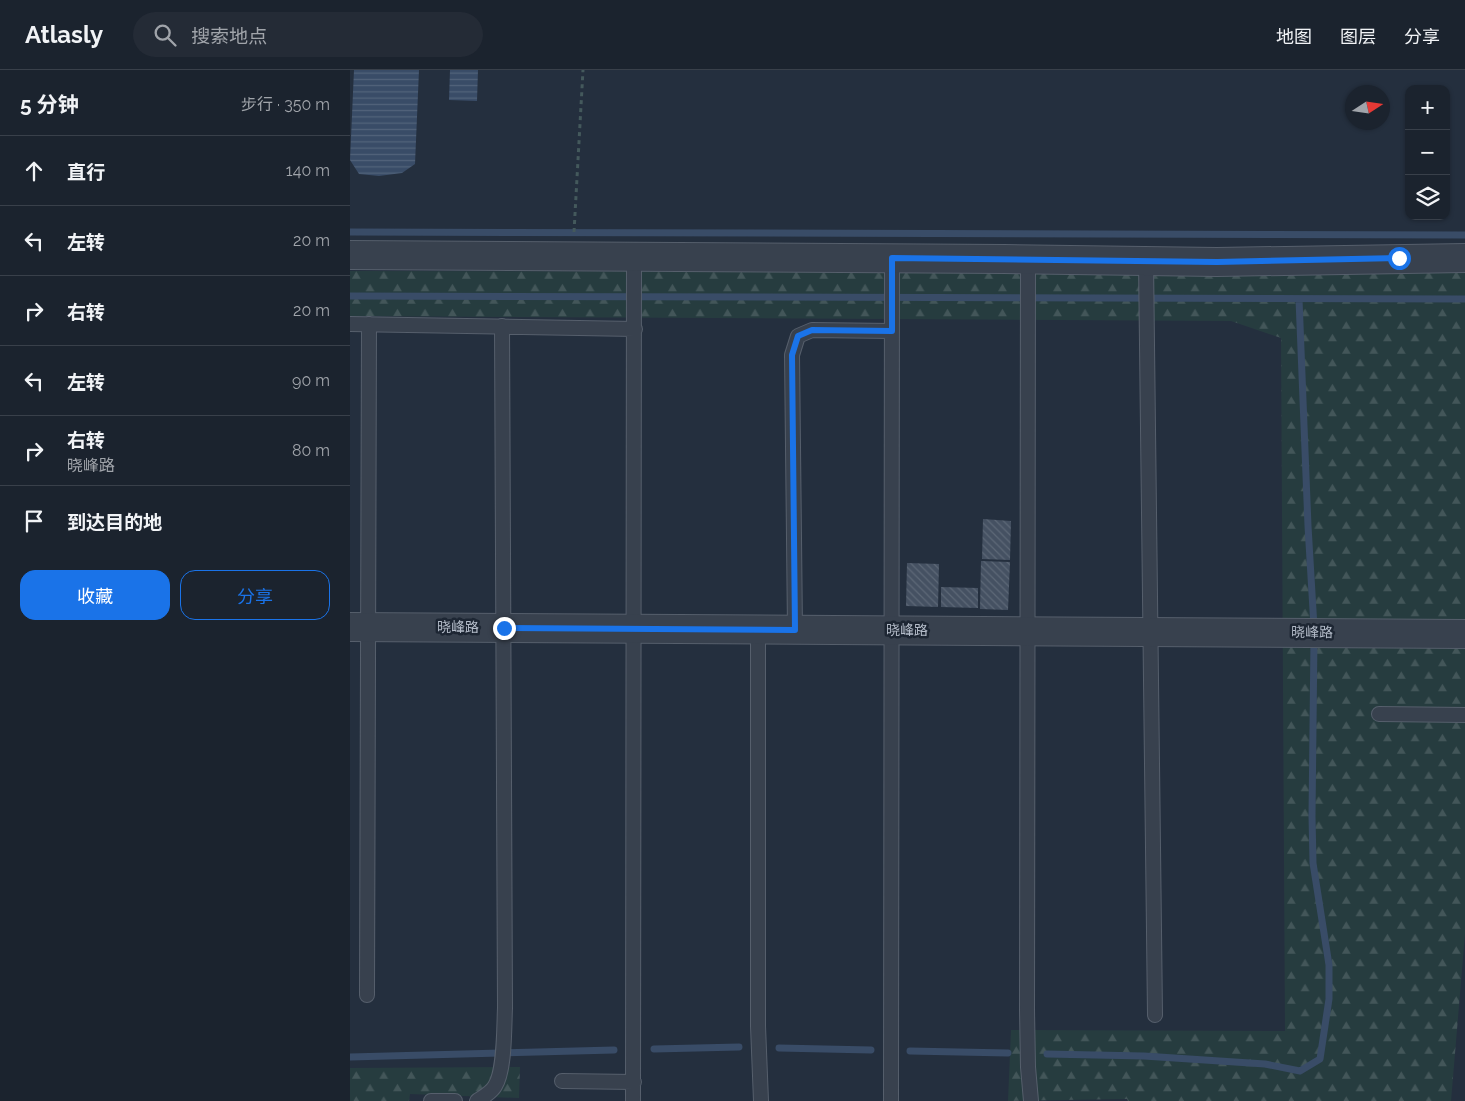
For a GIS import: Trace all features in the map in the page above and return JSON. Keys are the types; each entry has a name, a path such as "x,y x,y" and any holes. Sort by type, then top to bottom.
{"street":[{"path":"350,255 1028,259 1146,274 1217,262 1465,258"},
{"name":"晓峰路","path":"359,627 1465,634"}],"lane":[{"path":"633,1101 634,256"},
{"path":"891,1101 892,258"},
{"path":"1028,259 1027,1010 1028,1067 1031,1101"},
{"path":"1146,274 1155,1015"},
{"path":"350,324 635,329"},
{"path":"367,995 359,627 369,324"},
{"path":"477,1101 492,1091 501,1073 506,1008 502,326"},
{"path":"795,630 792,355 794,348 798,336 812,330 892,331"},
{"path":"758,629 758,1016 761,1101"},
{"path":"1379,714 1465,715"},
{"path":"562,1081 634,1082"},
{"path":"432,1101 455,1101"}],"path":[{"path":"574,223 583,70"}],"green space":[{"path":"350,271 1465,272 1465,934 1451,1101 1128,1101 1127,1099 1008,1101 1011,1030 1285,1031 1281,338 1231,321 350,316"},
{"path":"520,1067 519,1098 410,1094 409,1101 350,1101 350,1068"}],"water":[{"path":"354,70 419,70 415,164 402,173 379,176 359,174 350,160"},
{"path":"450,70 478,70 477,101 449,100"}],"building":[{"path":"983,519 1011,521 1010,560 982,559"},
{"path":"981,561 1010,562 1008,610 980,609"},
{"path":"907,563 939,564 938,607 906,606"},
{"path":"941,587 978,588 978,608 941,607"}],"waterway":[{"path":"350,232 1465,235"},
{"path":"350,296 1465,299"},
{"path":"1299,299 1314,627"},
{"path":"1047,1054 1144,1056 1265,1064 1300,1071 1320,1059 1329,999 1329,965 1313,863 1314,638"},
{"path":"654,1049 739,1047"},
{"path":"779,1048 871,1050"},
{"path":"350,1057 614,1050"},
{"path":"910,1051 1008,1053"}],"route":[{"path":"504,628 795,630 792,355 798,336 812,330 892,331 892,258 1217,262 1399,258"}]}
